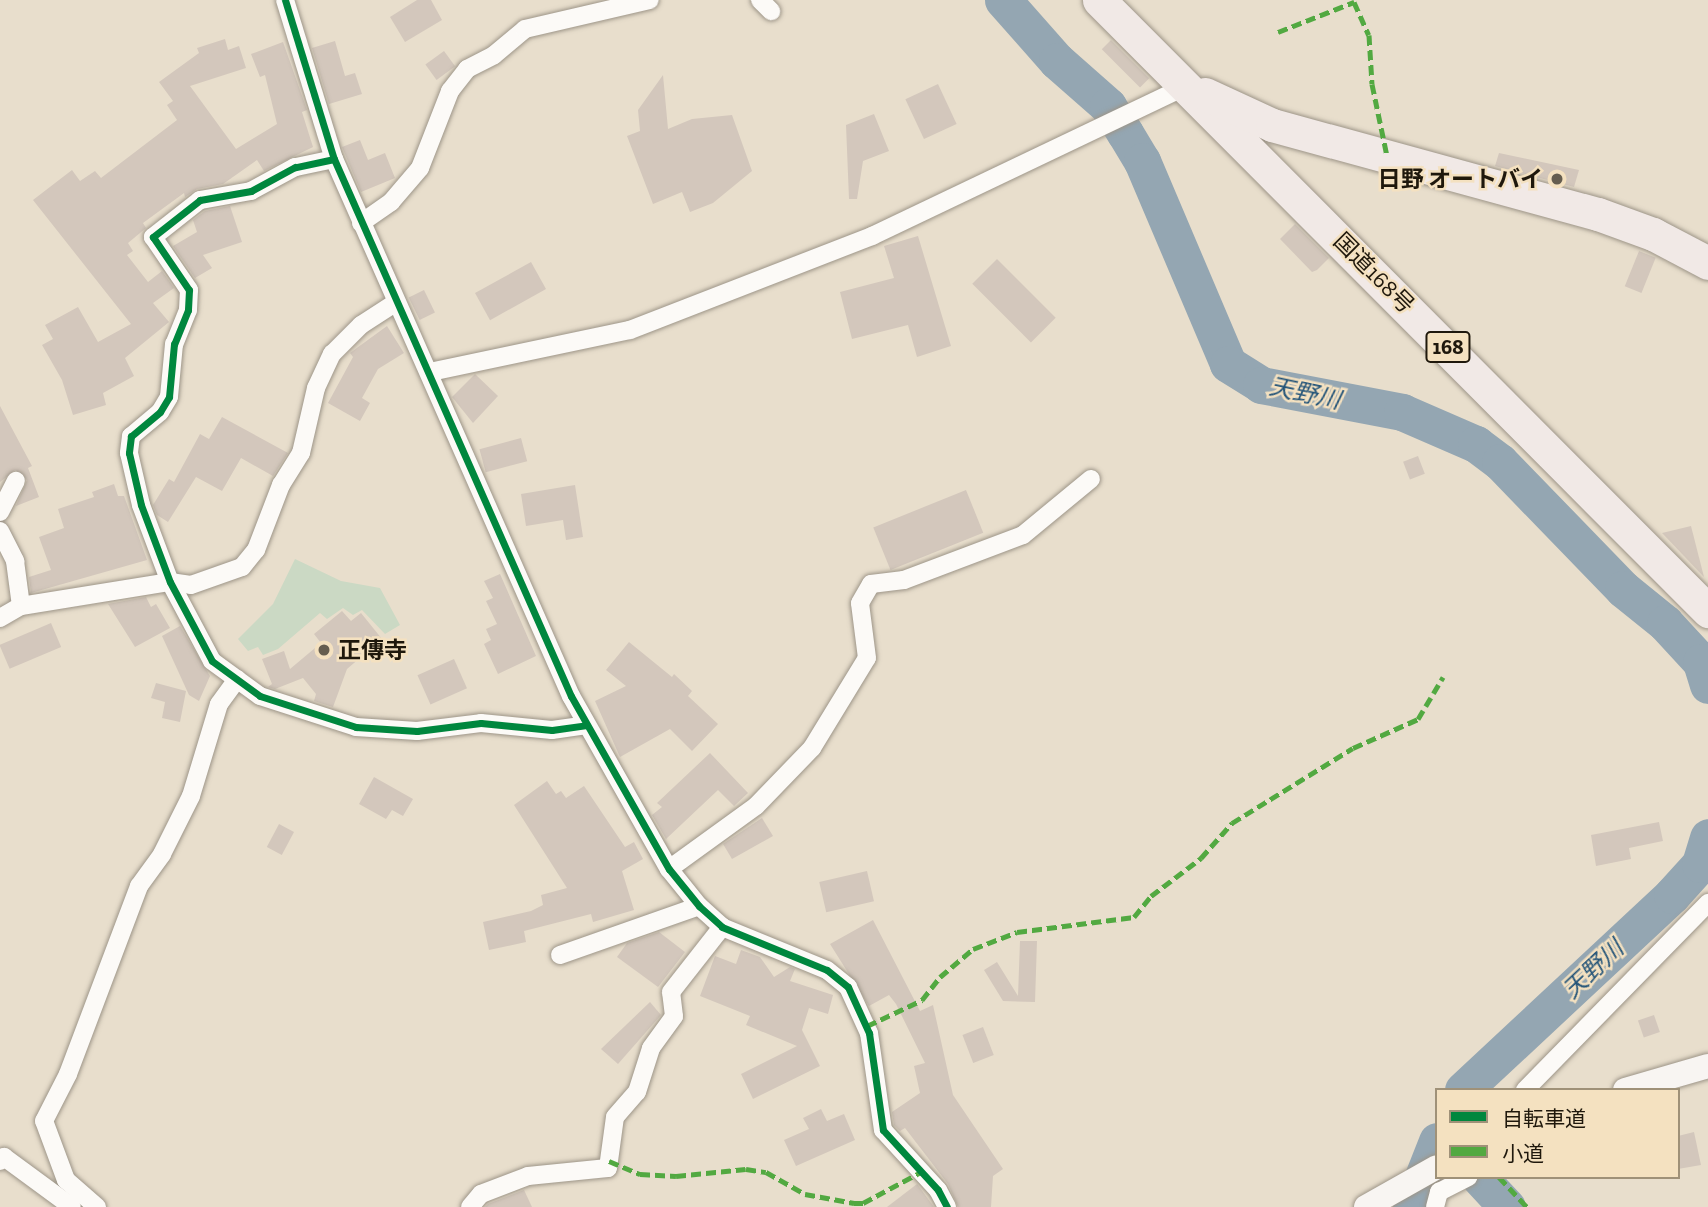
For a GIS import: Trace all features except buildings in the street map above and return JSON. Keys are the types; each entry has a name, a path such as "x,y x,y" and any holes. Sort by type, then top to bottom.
{"highway":[{"name":"国道168号","path":"1099,0 1708,611"},
{"name":"国道168号","path":"1186,86 1272,125 1598,214 1653,234 1708,263"}],"main road":[{"path":"1632,1088 1708,1066"},
{"path":"1376,1201 1435,1168"}],"street":[{"path":"285,0 334,159 395,303 430,372 587,725 668,869 699,906 722,927 827,970 848,987 869,1033 883,1130 938,1189 947,1207"},
{"path":"361,223 391,202 421,168 450,91 467,69 494,55 525,29 650,0"},
{"path":"430,372 630,330 872,236 1186,86"},
{"path":"334,159 295,167 251,191 200,200 153,237 189,290 188,310 174,344 169,397 160,412 131,436 129,453 141,505 170,582 212,661 260,696 356,727 417,731 481,723 552,730 587,725"},
{"path":"0,618 21,606 170,582 191,584 219,578 242,567 256,550 281,485 302,453 317,387 332,354 361,325 395,303"},
{"path":"668,869 755,806 812,748 867,658 860,604 871,584 904,580 1023,535 1091,479"},
{"path":"0,512 16,481"},
{"path":"0,531 15,561 21,606"},
{"path":"97,1207 66,1180 44,1121 68,1074 139,886 162,854 191,796 219,704 237,679"},
{"path":"1527,1088 1708,903"},
{"path":"560,956 699,906"},
{"path":"470,1207 481,1194 528,1176 608,1168 615,1117 637,1092 651,1048 674,1016 671,992 722,927"},
{"path":"0,1161 4,1157 72,1207"},
{"path":"1435,1207 1439,1192 1464,1179"}],"green space":[{"path":"295,559 341,581 380,588 400,625 385,634 362,610 353,615 343,608 327,619 320,613 278,649 263,655 258,647 248,651 238,639 273,604"}],"waterway":[{"name":"天野川","path":"1003,0 1057,61 1108,106 1125,133 1142,161 1228,364 1261,385 1402,412 1476,444 1500,462 1623,589 1665,623 1701,662 1708,685"},
{"name":"天野川","path":"1465,1088 1672,895 1700,864 1708,837"},
{"name":"天野川","path":"1411,1207 1435,1146"},
{"path":"1481,1179 1507,1207"}],"marked path":[{"path":"1278,32 1354,2 1369,35 1372,84 1387,156"},
{"path":"867,1026 922,1000 940,977 973,949 1017,932 1134,917 1151,896 1201,858 1232,823 1353,748 1418,719 1443,677"},
{"path":"609,1161 640,1174 676,1176 746,1169 766,1172 805,1194 854,1203 863,1203 921,1172"},
{"path":"1501,1179 1527,1207"}],"cycle path":[{"path":"285,0 334,159 571,696 669,869 699,906 722,927 827,970 848,987 869,1033 883,1130 938,1190 947,1207"},
{"path":"334,159 295,167 251,191 200,200 153,237 189,290 188,310 174,344 169,397 160,412 131,436 129,453 141,505 170,582 212,661 260,696 356,727 417,731 481,723 552,730 587,725"}],"place":[{"name":"日野 オートバイ","path":"1557,179"},
{"name":"正傳寺","path":"324,650"}]}
